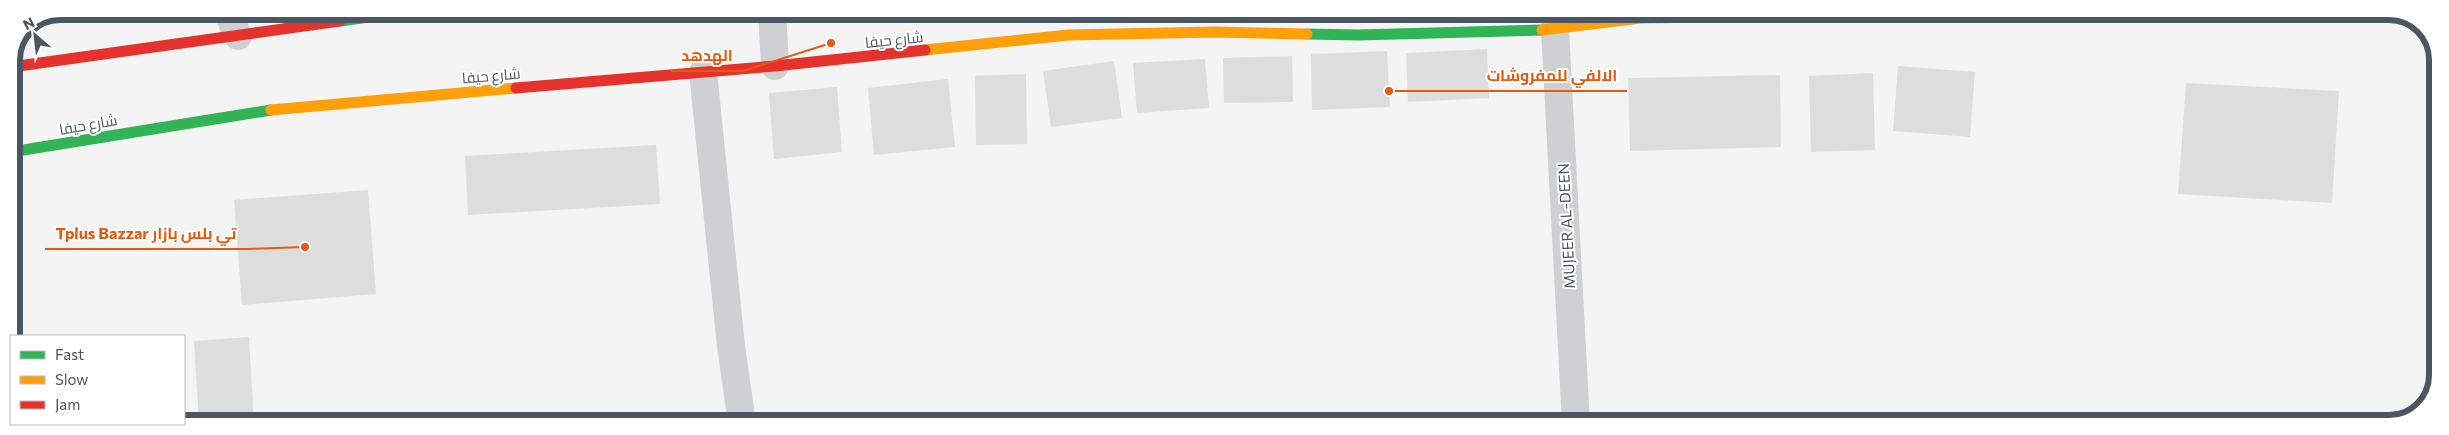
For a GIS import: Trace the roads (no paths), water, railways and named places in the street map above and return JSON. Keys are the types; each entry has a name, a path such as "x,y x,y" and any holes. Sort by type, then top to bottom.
{"main road":[{"path":"20,66 349,20"},
{"name":"شارع حيفا","path":"20,151 266,110 775,66 1068,35 1214,32 1358,35 1497,32 1556,20"}],"street":[{"path":"231,20 238,36"},
{"path":"772,20 775,66"},
{"name":"MUJEER AL-DEEN","path":"1556,20 1576,415"},
{"path":"703,72 731,346 741,415"}],"place":[{"name":"الهدهد","path":"831,43"},
{"name":"الالفي للمفروشات","path":"1389,91"},
{"name":"Tplus Bazzar تي بلس بازار","path":"305,247"}]}
